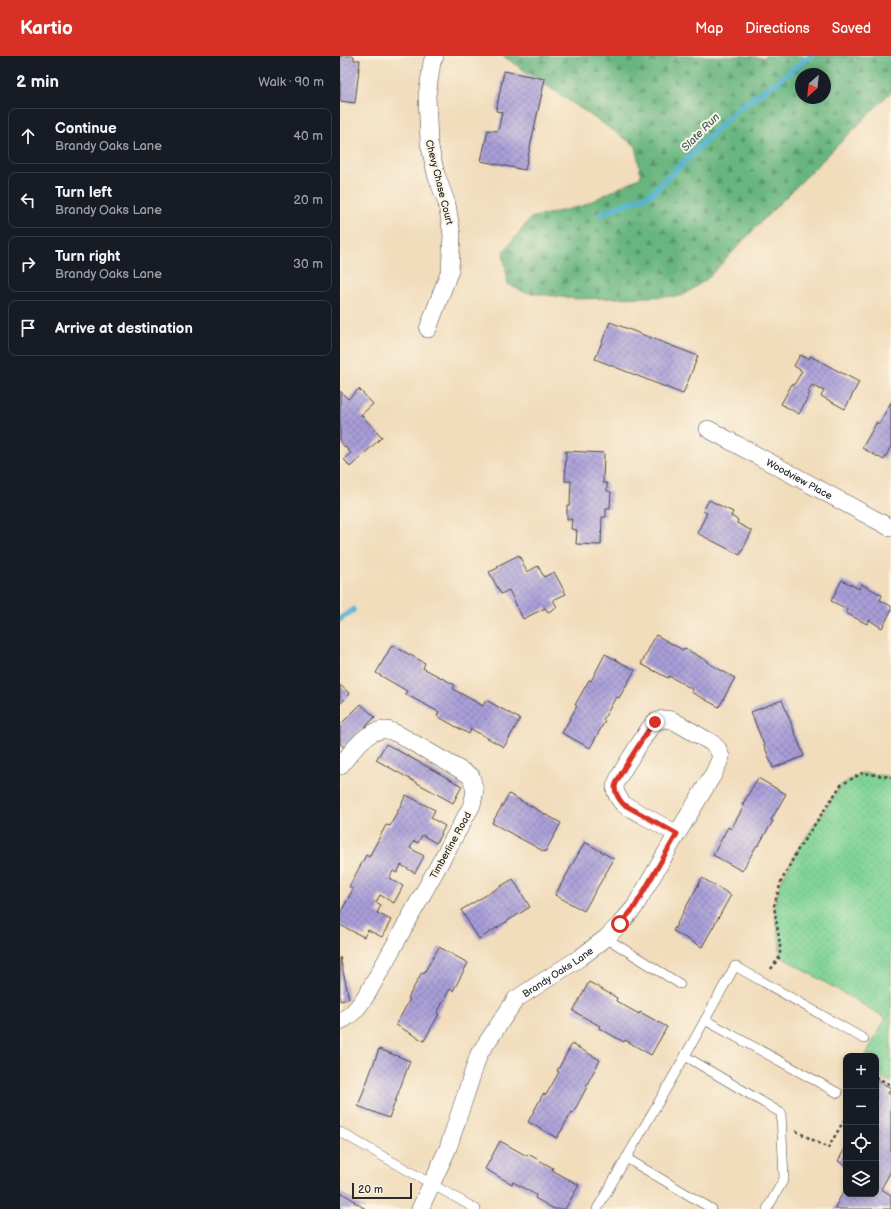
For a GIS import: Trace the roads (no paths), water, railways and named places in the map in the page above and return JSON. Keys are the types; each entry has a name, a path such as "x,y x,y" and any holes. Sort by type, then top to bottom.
{"street":[{"name":"Chevy Chase Court","path":"428,329 450,270 452,235 447,204 436,174 429,143 427,96 432,62 435,56"},
{"name":"Woodview Place","path":"708,429 891,528"},
{"name":"Brandy Oaks Lane","path":"420,1209 448,1148 479,1054 516,999 581,957 606,938 634,908 714,773 721,757 718,749 712,743 672,720 663,719 655,722 649,729 615,787 617,796 623,804 677,834"},
{"name":"Timberline Road","path":"340,766 366,737 375,731 387,730 398,734 471,776 475,791 472,805 369,991 359,1006 351,1014 340,1021"}],"lane":[{"path":"606,938 680,984"},
{"path":"598,1208 735,966 864,1039"},
{"path":"705,1020 838,1093"},
{"path":"685,1056 780,1112 784,1178 767,1209"},
{"path":"340,1132 476,1209"},
{"path":"626,1158 712,1209"}],"waterway":[{"name":"Slate Run","path":"600,214 651,194 736,110 778,81 810,56"},
{"name":"Slate Run","path":"340,619 353,610"}]}
